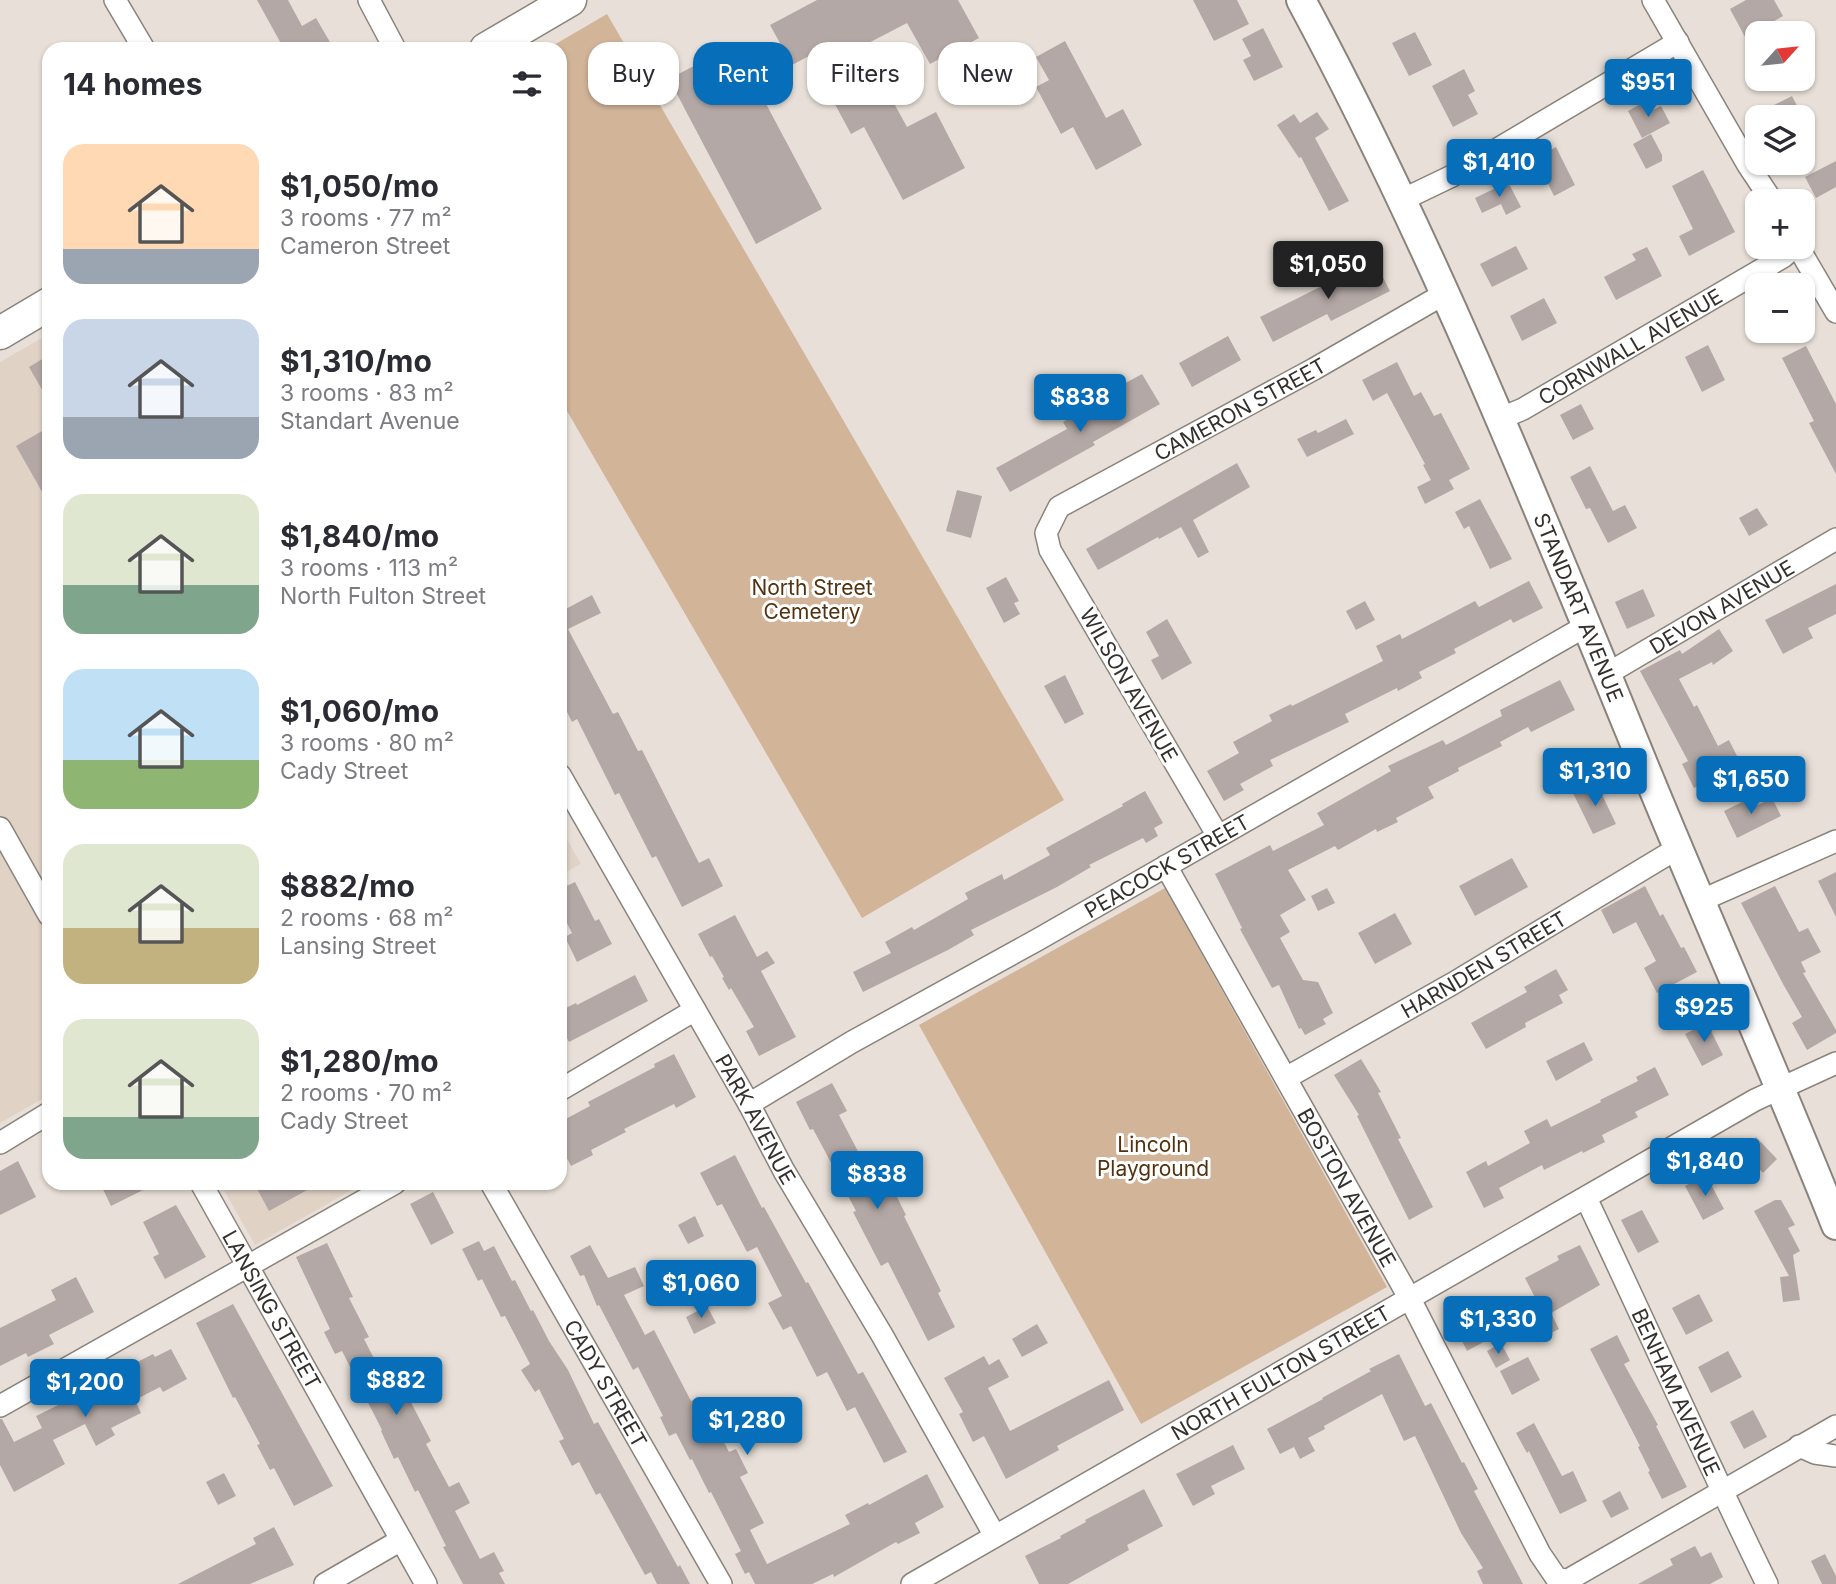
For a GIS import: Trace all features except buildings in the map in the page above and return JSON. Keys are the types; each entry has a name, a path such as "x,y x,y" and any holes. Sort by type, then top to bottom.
{"main road":[{"path":"498,42 570,0"},
{"path":"0,332 42,308"}],"street":[{"path":"115,0 140,42"},
{"path":"369,0 391,42"},
{"name":"STANDART AVENUE","path":"1301,0 1344,80 1402,200 1499,419 1836,1225"},
{"path":"1653,0 1764,189"},
{"path":"1402,200 1463,170 1678,42"},
{"name":"CORNWALL AVENUE","path":"1499,419 1523,409 1780,259"},
{"path":"1803,259 1836,312"},
{"name":"CAMERON STREET","path":"1046,533 1059,507 1314,369 1444,294"},
{"name":"WILSON AVENUE","path":"1046,533 1050,550 1218,836"},
{"name":"DEVON AVENUE","path":"1607,674 1836,540"},
{"name":"PEACOCK STREET","path":"749,1104 852,1042 1586,626"},
{"name":"PARK AVENUE","path":"567,787 995,1536"},
{"path":"0,828 42,903"},
{"path":"1700,901 1836,841"},
{"name":"HARNDEN STREET","path":"1286,1078 1452,984 1678,848"},
{"name":"BOSTON AVENUE","path":"1166,866 1410,1299 1540,1554 1557,1579 1568,1580 1723,1491"},
{"path":"567,1086 695,1010"},
{"name":"NORTH FULTON STREET","path":"912,1584 1780,1088 1836,1063"},
{"path":"0,1143 42,1117"},
{"name":"LANSING STREET","path":"205,1190 426,1584"},
{"path":"0,1406 382,1190"},
{"name":"CADY STREET","path":"495,1190 720,1584"},
{"name":"BENHAM AVENUE","path":"1586,1198 1768,1584"},
{"path":"1723,1491 1836,1426"},
{"path":"1799,1446 1815,1453 1836,1456"},
{"path":"325,1584 401,1539"}],"shaded area":[{"path":"42,338 42,1099 0,1123 0,362"},
{"path":"567,839 581,864 567,871"},
{"path":"224,1190 352,1190 255,1245"}],"green space":[{"name":"North Street Cemetery","path":"607,14 623,42 588,42 588,105 660,105 1064,800 862,918 567,411 567,42 559,42"},
{"name":"Lincoln Playground","path":"1165,888 1387,1287 1141,1424 919,1025"}]}
